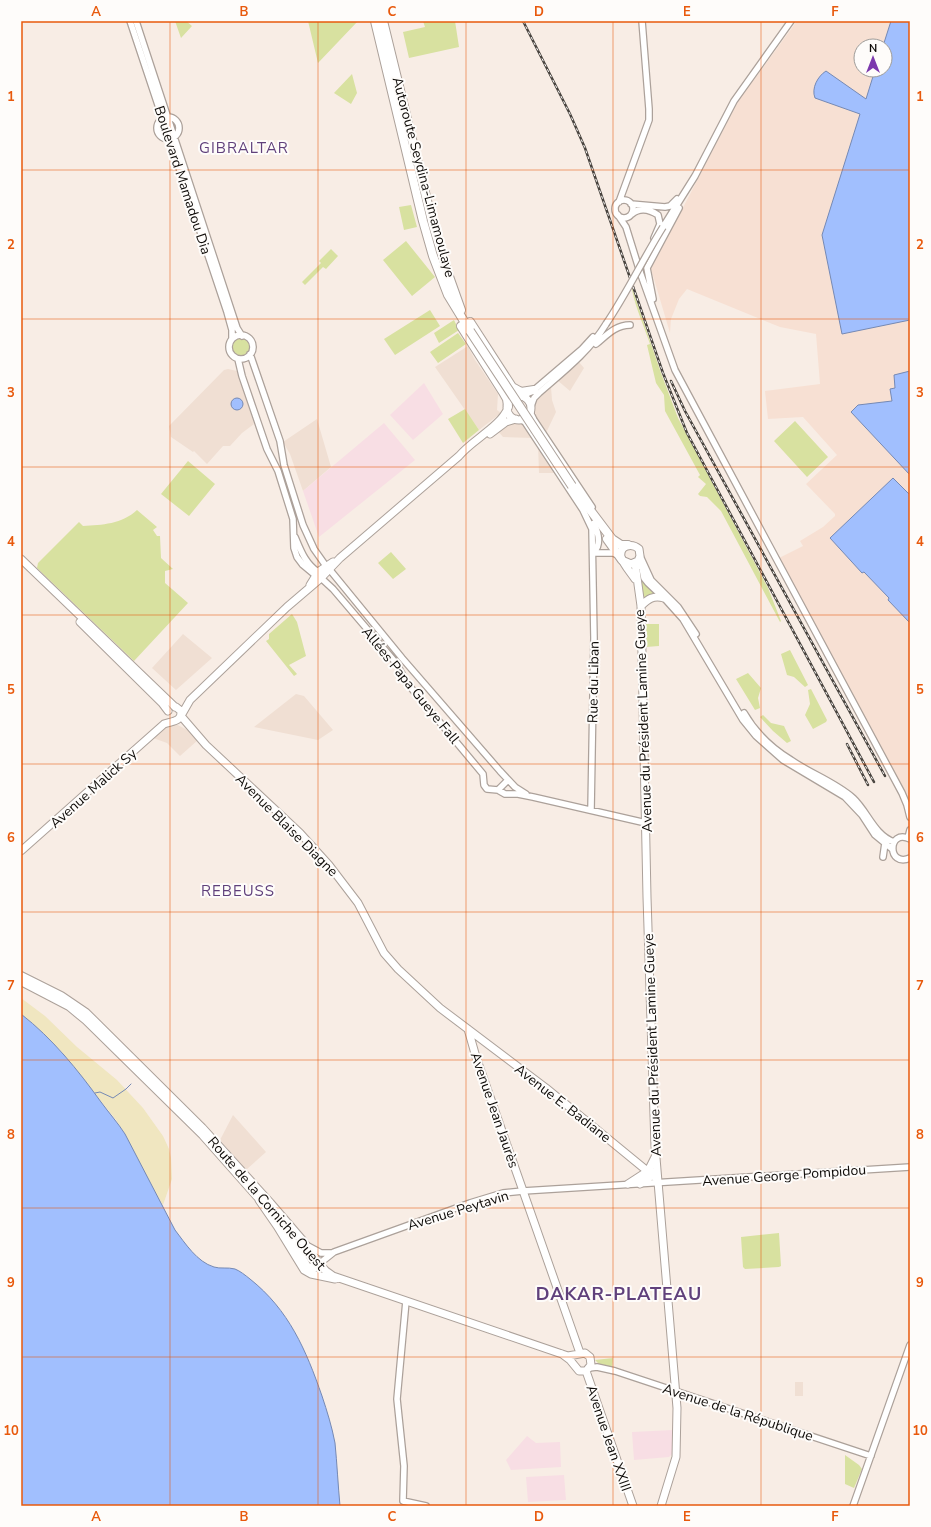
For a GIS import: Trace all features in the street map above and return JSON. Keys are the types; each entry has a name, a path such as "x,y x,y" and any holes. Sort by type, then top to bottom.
{"highway":[{"name":"Autoroute Seydina-Limamoulaye","path":"375,21 423,221 435,263 468,328 567,480 598,522"},
{"name":"Autoroute Seydina-Limamoulaye","path":"383,21 433,225 452,294"},
{"path":"452,294 505,377 521,397"},
{"path":"452,294 463,330 503,392 508,407"},
{"path":"505,377 518,391 524,392 534,390"},
{"path":"598,522 615,542 621,545 628,545"},
{"path":"598,522 605,536 621,558"},
{"name":"Route de la Corniche Ouest","path":"21,976 44,986 86,1013 202,1128 270,1203 305,1244 319,1264"},
{"name":"Route de la Corniche Ouest","path":"21,981 69,1006 86,1020 203,1135 257,1196"},
{"path":"21,985 37,990"},
{"path":"257,1196 266,1203 278,1218 307,1267 314,1268 319,1264"}],"main road":[{"path":"179,718 190,700 308,588 318,575 459,456 506,422 528,415 531,407 528,400 521,397 513,398 502,417 466,447 459,456"},
{"path":"508,407 510,416 518,419"},
{"path":"628,545 637,547 640,550 640,556 636,563 629,564 621,558 622,551 628,545"},
{"name":"Avenue du Président Lamine Gueye","path":"621,558 637,581"},
{"path":"21,559 175,707 180,709 179,718"},
{"name":"Avenue du Président Lamine Gueye","path":"636,563 640,606 656,1154 654,1177 677,1408 677,1453 661,1506"},
{"path":"21,565 162,703 169,718 179,718"},
{"path":"640,606 652,597 658,596 664,598"},
{"path":"164,724 170,708 190,700"},
{"name":"Avenue Malick Sy","path":"21,851 164,724 179,718"},
{"name":"Avenue Blaise Diagne","path":"179,718 300,834 329,865 358,904 378,942 390,960 440,1008 468,1028"},
{"name":"Avenue E. Badiane","path":"468,1028 546,1088 654,1177"},
{"name":"Avenue Jean Jaurès","path":"468,1028 476,1057 578,1353"},
{"path":"654,1177 656,1154"},
{"path":"640,1184 654,1177"},
{"path":"628,1184 654,1177"},
{"name":"Route de la Corniche Ouest","path":"257,1196 304,1270 311,1274 351,1283"},
{"name":"Route de la Corniche Ouest","path":"319,1264 330,1274 351,1283"},
{"path":"351,1283 568,1356 578,1353 586,1354 591,1360 588,1369 577,1370 562,1354"},
{"path":"573,1364 574,1358 578,1353"},
{"name":"Avenue Jean XXIII","path":"588,1369 633,1506"}],"street":[{"name":"Boulevard Mamadou Dia","path":"130,21 165,117 237,328 242,336"},
{"name":"Boulevard Mamadou Dia","path":"136,21 165,117"},
{"path":"642,21 649,120 619,202 615,209 626,227 640,272 675,370 902,793 910,817"},
{"path":"640,272 647,268 689,190 734,101 791,21"},
{"path":"165,117 176,119 179,125 179,132 172,138 161,137 157,131 157,123 165,117"},
{"path":"670,215 703,153 716,134"},
{"name":"Boulevard Mamadou Dia","path":"172,138 232,330 233,338"},
{"path":"580,357 621,302 661,228 695,176"},
{"path":"623,190 633,209 626,227"},
{"path":"619,202 624,200 664,207 672,204 678,199"},
{"path":"664,207 670,215"},
{"path":"658,215 664,207"},
{"path":"618,215 624,218 637,210 642,209 651,211 658,215 661,228"},
{"path":"647,268 657,318"},
{"path":"598,522 592,507 534,420 531,414 531,407 534,398 580,357 616,328 630,325"},
{"path":"521,397 534,390 597,335"},
{"path":"250,354 241,358 233,356 229,350 229,345 233,338 242,336 248,338 251,342 252,348 250,354 280,441 284,465 303,526 314,549 328,568"},
{"path":"241,358 242,376 267,449 278,470 293,519 295,537 303,556 318,575"},
{"path":"518,419 525,422 588,518 592,529 594,552"},
{"path":"588,508 599,540 598,547 594,552"},
{"path":"594,552 609,553 621,558"},
{"name":"Rue du Liban","path":"591,810 594,552"},
{"path":"640,556 651,580 687,618 745,716 752,725 770,744 786,757 844,791 861,808 878,832 887,840 894,842"},
{"path":"636,563 642,568 648,583 664,598 685,623 743,720 756,736 783,760 845,797 862,815 875,835 892,849 898,858 909,860"},
{"name":"Allées Papa Gueye Fall","path":"328,568 402,658 508,780 515,787 533,797"},
{"name":"Allées Papa Gueye Fall","path":"318,575 333,589 396,663 407,683 483,774 485,787 487,789 498,790"},
{"path":"508,780 498,790 505,794 533,797 646,823"},
{"path":"512,794 515,787"},
{"path":"892,849 894,842 902,837 909,838 910,830"},
{"path":"883,857 885,849 884,843"},
{"name":"Avenue George Pompidou","path":"654,1177 910,1167"},
{"name":"Avenue Peytavin","path":"334,1252 470,1203 503,1194 523,1191 640,1184"},
{"path":"305,1244 321,1253 334,1252"},
{"path":"319,1264 334,1252"},
{"path":"406,1301 396,1399 404,1466 403,1502 426,1506"},
{"path":"853,1506 910,1345"},
{"name":"Avenue de la République","path":"591,1360 598,1366 676,1390 871,1456"},
{"name":"Avenue de la République","path":"588,1369 597,1367 604,1368"}],"shaded area":[{"path":"797,21 910,21 910,803 779,558 803,546 800,541 823,527 835,516 835,514 806,484 837,455 803,417 768,419 765,391 820,384 816,334 780,327 687,289 679,299 671,319 670,333 651,269 739,100"},
{"path":"468,346 475,360 498,394 497,410 501,413 479,430 435,367"},
{"path":"578,361 584,368 570,391 557,380"},
{"path":"228,369 237,371 254,424 242,433 230,446 223,446 207,464 194,451 193,452 171,437 169,426 224,370"},
{"path":"424,383 443,414 413,440 390,415"},
{"path":"551,387 552,400 556,412 546,433 535,417 534,409 538,398"},
{"path":"317,419 331,467 303,491 290,454 283,442"},
{"path":"515,421 522,422 534,438 503,437 497,430"},
{"path":"384,423 415,460 319,537 303,491"},
{"path":"538,444 557,473 539,473"},
{"path":"183,634 212,658 176,690 152,668"},
{"path":"296,694 304,696 333,730 318,740 254,727"},
{"path":"174,723 191,732 198,740 180,756 167,743 153,738 168,725"},
{"path":"233,1115 266,1152 246,1170 220,1140"},
{"path":"795,1382 803,1382 803,1396 795,1396"},
{"path":"673,1430 673,1453 669,1457 634,1460 632,1432"},
{"path":"527,1436 536,1443 560,1442 561,1467 511,1470 506,1460"},
{"path":"564,1475 566,1500 528,1502 526,1477"}],"green space":[{"path":"175,21 186,21 192,26 181,38"},
{"path":"308,21 358,21 318,63"},
{"path":"423,21 455,21 459,47 409,58 403,32 425,27"},
{"path":"352,74 357,93 351,104 334,93"},
{"path":"411,205 417,227 404,230 399,207"},
{"path":"406,241 435,277 412,296 383,260"},
{"path":"331,249 338,256 326,269 323,267 305,285 302,282 321,263 319,261"},
{"path":"632,288 678,418 768,588 781,621 780,622 721,511 707,497 700,496 698,494 706,484 698,477 700,475 665,411 664,395 656,383 647,345 650,344"},
{"path":"430,310 440,326 395,355 384,339"},
{"path":"454,320 459,330 439,343 434,333"},
{"path":"458,333 466,344 438,363 430,352"},
{"path":"236,337 244,337 250,343 250,351 244,357 236,357 230,351 230,343"},
{"path":"465,409 479,430 463,443 448,419"},
{"path":"795,421 828,457 807,477 774,441"},
{"path":"188,461 215,484 189,516 161,494"},
{"path":"137,510 157,527 153,530 157,536 160,536 161,558 173,569 165,571 165,583 188,603 134,661 37,568 38,563 79,522 83,526 112,523 131,515"},
{"path":"391,552 406,569 393,579 378,563"},
{"path":"639,569 645,584 656,595 643,601"},
{"path":"292,614 297,622 306,656 289,665 297,674 294,676 266,641 269,639 269,634"},
{"path":"646,624 659,624 659,646 646,647"},
{"path":"790,650 808,685 805,687 794,677 787,675 781,654"},
{"path":"748,673 761,688 758,698 760,708 755,710 736,679"},
{"path":"811,689 827,720 813,729 805,715 810,704 808,690"},
{"path":"763,715 771,723 784,726 791,741 787,743 773,731 760,717"},
{"path":"779,1233 781,1266 745,1269 743,1267 741,1237"},
{"path":"613,1358 612,1370 601,1366 595,1360"},
{"path":"845,1455 862,1469 854,1488 845,1484"}],"sand":[{"path":"21,998 45,1016 77,1047 117,1080 143,1108 163,1136 171,1158 172,1179 163,1205 146,1177 125,1134 116,1120 62,1052 21,1014"}],"water":[{"path":"891,21 910,21 910,320 842,334 822,235 860,114 815,98 814,90 818,79 826,71 866,99 873,78 893,78 893,38 886,38"},
{"path":"910,371 910,475 851,412 858,405 892,401 890,389 895,388 894,375"},
{"path":"237,398 241,400 243,404 241,408 237,410 233,408 231,404 233,400"},
{"path":"893,478 910,495 910,623 888,600 889,598 864,572 862,573 830,538"},
{"path":"21,1014 43,1033 64,1055 125,1134 175,1230 192,1252 208,1265 216,1268 235,1269 242,1273 264,1291 286,1318 295,1332 309,1363 329,1419 335,1443 340,1506 21,1506"}],"waterway":[{"path":"95,1093 100,1092 113,1098 131,1084"}],"railway":[{"path":"523,21 570,114 585,148 663,373 687,433 874,782"},
{"path":"671,381 685,411 885,776"},
{"path":"847,744 868,785"}],"district":[{"name":"GIBRALTAR","path":"244,148"},
{"name":"REBEUSS","path":"238,891"},
{"name":"DAKAR-PLATEAU","path":"619,1294"}]}
